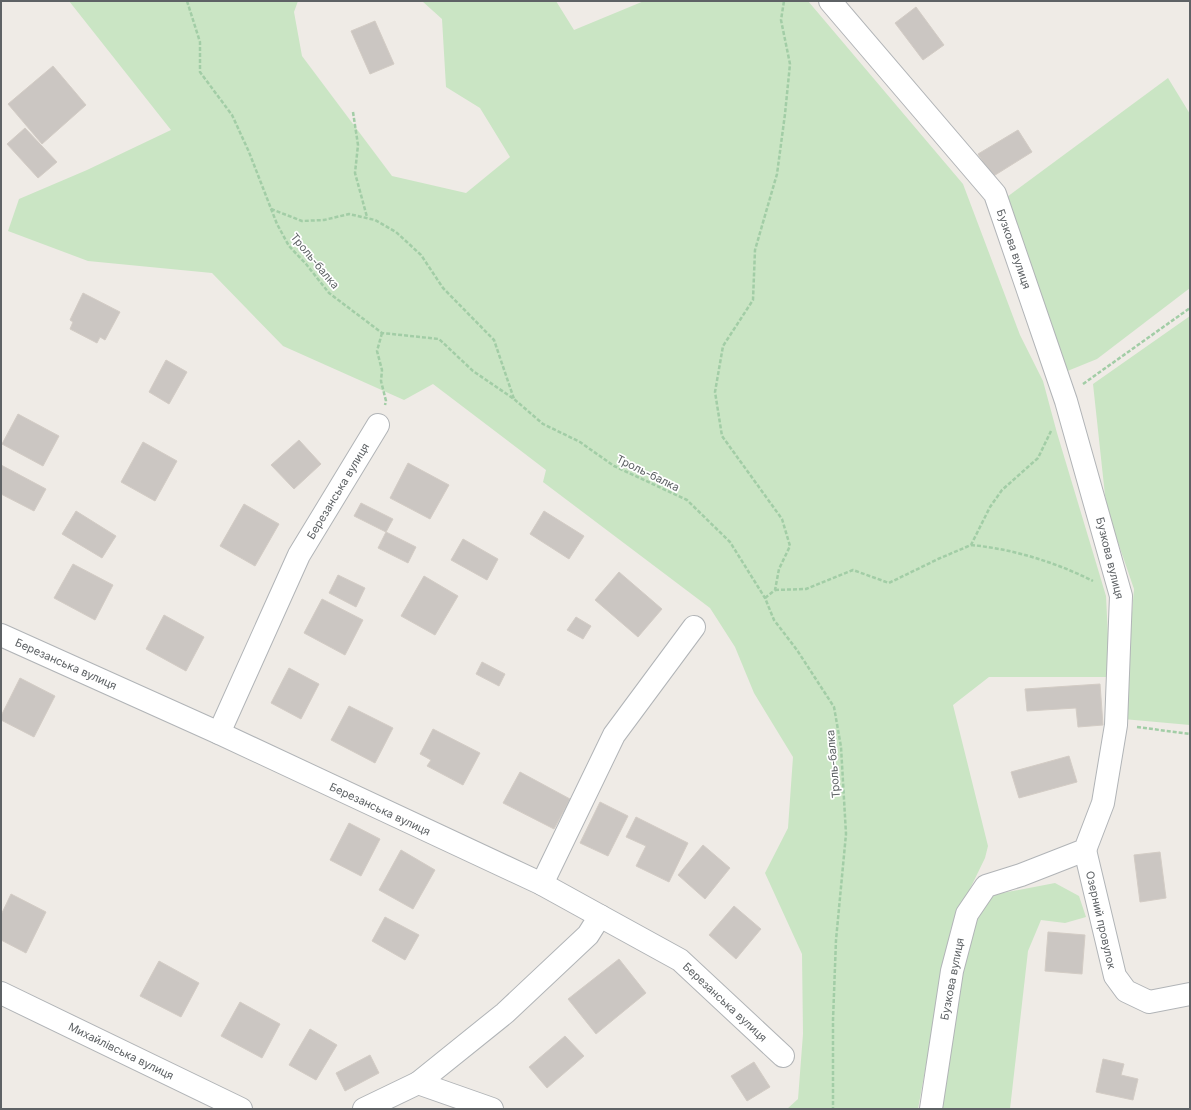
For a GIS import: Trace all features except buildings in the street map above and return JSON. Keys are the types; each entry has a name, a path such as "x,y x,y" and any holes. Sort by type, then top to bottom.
{"street":[{"name":"Бузкова вулиця","path":"830,1 995,194 1066,401 1121,596 1116,725 1103,803 1085,850 1021,875 986,886 966,914 952,971 931,1109"},
{"name":"Березанська вулиця","path":"218,734 299,555 378,425"},
{"path":"542,884 614,736 694,627"},
{"name":"Березанська вулиця","path":"1,634 542,884 680,960 783,1056"},
{"name":"Озерний провулок","path":"1085,850 1115,976 1126,991 1149,1002 1190,994"},
{"path":"364,1109 418,1083 505,1013 588,934 600,916"},
{"name":"Михайлівська вулиця","path":"1,993 239,1108"},
{"path":"418,1083 492,1109"}],"path":[{"name":"Троль-балка","path":"187,1 200,42 200,72 232,115 249,152 270,208 289,246 306,264 329,293 382,333 439,339 473,371 514,399 543,424 580,442 614,466 687,500 730,542 766,598 774,620 797,650 834,707 841,747 846,834 836,940 833,1020 833,1109"},
{"path":"766,598 775,590 779,569 790,546 782,519 722,436 715,392 723,346 753,300 755,250 777,174 786,114 790,64 781,20 784,1"},
{"path":"353,112 358,145 355,173 362,205 367,218"},
{"path":"270,208 302,221 324,220 349,214 375,220 396,232 421,255 443,288 494,340 514,399"},
{"path":"971,545 990,507 1002,490 1038,458 1066,401 1081,386 1190,308"},
{"path":"378,425 384,412 386,401 381,381 382,370 377,352 382,333"},
{"path":"775,590 806,589 853,570 889,583 971,545 992,547 1043,560 1080,574 1121,596"},
{"path":"1116,725 1190,734"}],"green space":[{"path":"69,1 298,1 294,12 302,56 392,176 466,193 510,157 480,108 446,87 442,19 422,1 556,1 574,30 644,1 808,1 963,184 1020,335 1043,381 1106,596 1110,677 989,677 953,705 988,846 985,858 951,928 918,1109 787,1109 798,1099 803,1034 802,954 765,873 788,828 793,757 754,693 735,647 710,608 543,482 546,470 433,384 404,400 283,346 212,273 88,261 8,231 19,199 87,170 171,130"},
{"path":"1168,78 1190,114 1190,288 1097,359 1065,372 1007,197"},
{"path":"1190,316 1190,725 1123,719 1134,589 1110,519 1105,495 1093,384"},
{"path":"1055,883 1079,896 1086,917 1065,923 1041,920 1028,951 1010,1109 941,1109 962,974 973,921 987,900 997,894"}]}
